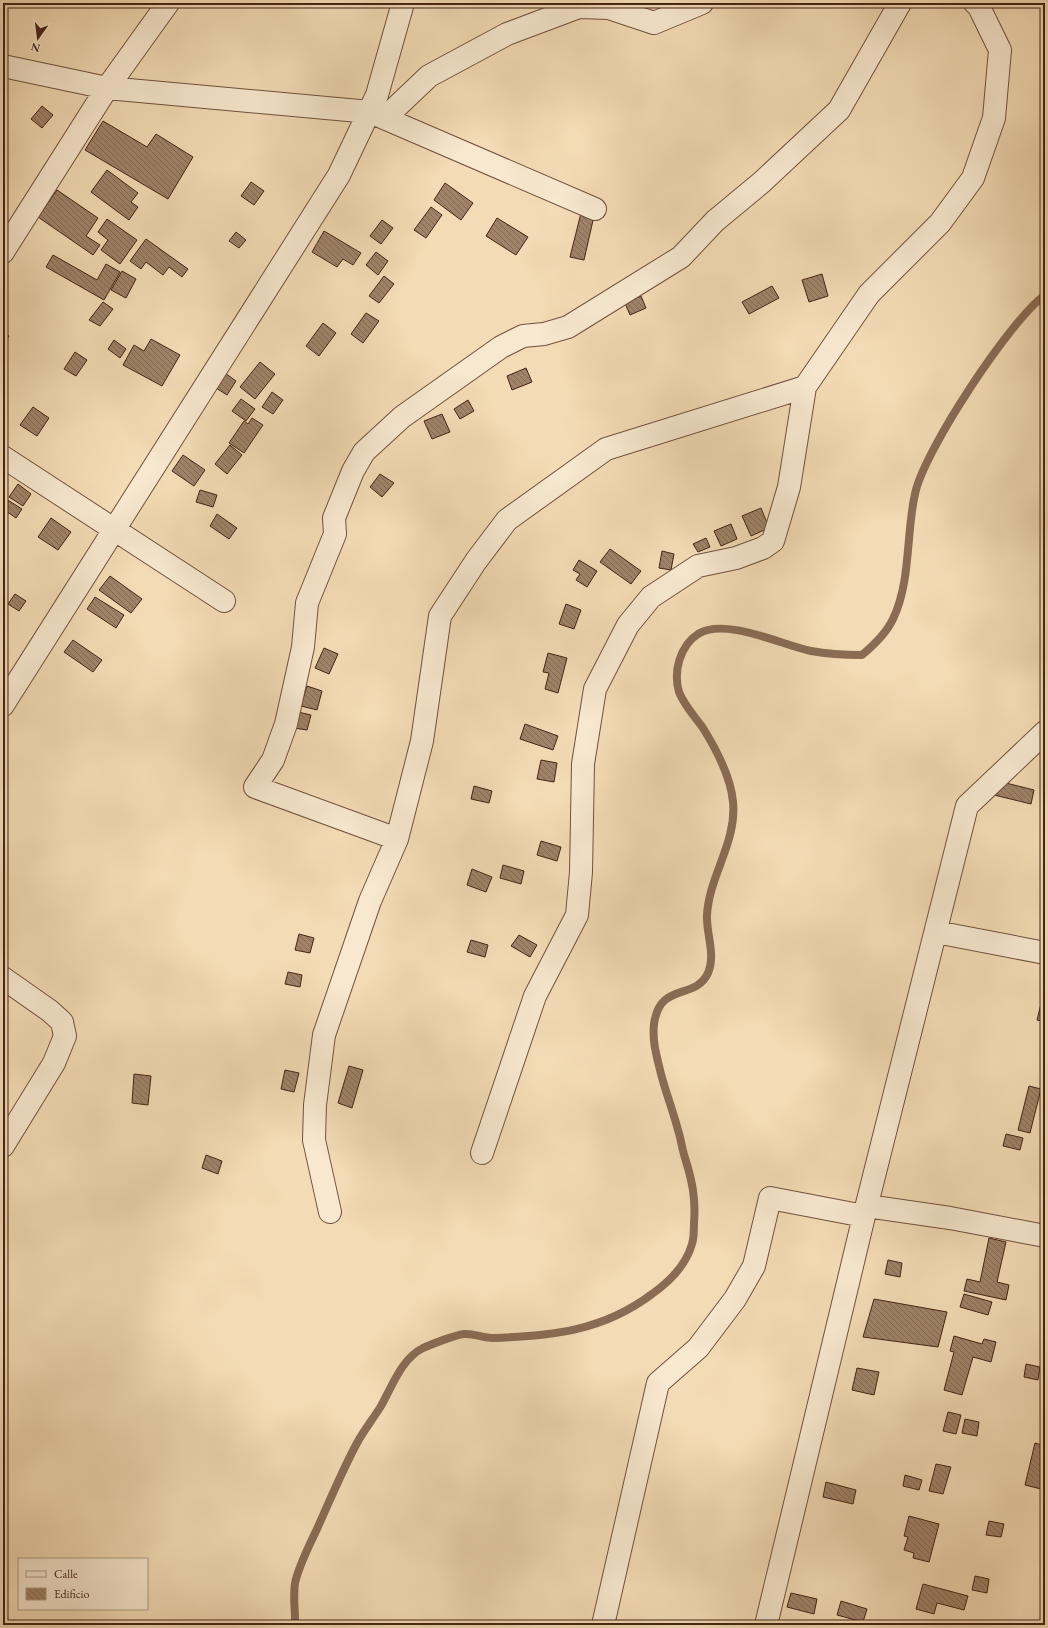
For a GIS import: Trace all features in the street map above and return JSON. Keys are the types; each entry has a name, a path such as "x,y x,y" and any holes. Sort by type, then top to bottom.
{"street":[{"path":"3,252 107,88 168,3"},
{"path":"3,705 339,175 370,112 387,63 403,3"},
{"path":"3,66 107,88 389,114 429,76 507,34 579,7 609,8 654,22 702,3"},
{"path":"397,839 255,787 273,760 286,724 303,647 307,603 335,534 334,518 353,470 364,452 402,417 501,347 523,336 544,334 568,327 681,257 715,221 762,182 839,110 900,3"},
{"path":"482,1153 535,996 577,915 581,872 582,764 595,689 628,625 651,597 698,566 736,558 763,548 774,541 789,487 805,387 869,294 940,223 973,178 994,118 1000,50 975,3"},
{"path":"370,112 595,209"},
{"path":"330,1212 314,1140 315,1106 324,1035 370,901 397,839 422,741 440,616 476,561 507,520 606,449 805,387"},
{"path":"3,457 224,601"},
{"path":"766,1625 865,1211 967,806 1045,732"},
{"path":"936,932 1045,953"},
{"path":"3,978 50,1011 62,1022 65,1036 54,1063 3,1146"},
{"path":"603,1625 658,1383 698,1348 735,1299 754,1266 770,1198 865,1211 950,1218 1045,1236"}],"building":[{"path":"42,106 53,115 42,128 31,119"},
{"path":"103,121 147,147 156,134 193,157 168,199 85,150"},
{"path":"107,170 138,193 131,202 138,207 129,220 91,192"},
{"path":"251,182 264,191 254,205 241,196"},
{"path":"445,183 473,203 461,220 434,200"},
{"path":"57,190 98,218 86,236 100,245 93,255 38,217"},
{"path":"431,207 442,215 426,238 414,230"},
{"path":"581,213 594,216 584,260 570,257"},
{"path":"497,218 528,237 516,255 486,236"},
{"path":"107,219 137,240 120,264 101,250 108,240 98,232"},
{"path":"382,220 393,228 381,244 370,236"},
{"path":"324,231 361,253 353,265 343,259 337,267 312,252"},
{"path":"236,232 246,240 239,248 229,241"},
{"path":"146,239 188,269 182,277 169,267 163,275 146,262 141,269 130,261"},
{"path":"376,252 388,261 378,275 366,265"},
{"path":"53,255 97,280 106,264 120,272 104,300 46,267"},
{"path":"122,271 136,279 126,298 111,290"},
{"path":"822,274 828,296 809,302 802,280"},
{"path":"384,276 394,284 379,303 369,296"},
{"path":"772,286 779,298 749,314 742,302"},
{"path":"641,296 646,308 630,315 625,303"},
{"path":"103,302 113,309 100,326 89,320"},
{"path":"366,313 379,321 363,343 351,334"},
{"path":"323,323 336,333 319,356 306,346"},
{"path":"3,332 9,336 3,346"},
{"path":"151,339 180,355 162,386 123,365 134,345 144,351"},
{"path":"114,340 126,349 120,358 108,349"},
{"path":"75,352 87,360 76,376 64,369"},
{"path":"260,362 275,374 255,399 240,387"},
{"path":"526,368 532,382 512,390 507,376"},
{"path":"225,373 236,381 227,395 216,388"},
{"path":"272,392 283,400 273,414 262,407"},
{"path":"241,399 255,409 246,421 232,411"},
{"path":"468,400 474,411 460,419 454,409"},
{"path":"3,406 8,410 3,418"},
{"path":"33,407 49,418 37,436 20,425"},
{"path":"442,414 450,432 432,439 424,421"},
{"path":"252,418 263,425 244,453 229,443 244,421 248,424"},
{"path":"230,445 242,455 227,474 215,464"},
{"path":"183,455 205,470 194,486 172,471"},
{"path":"380,474 394,483 382,497 370,487"},
{"path":"18,484 31,494 23,506 9,497"},
{"path":"200,490 217,495 213,507 196,502"},
{"path":"3,497 22,509 16,518 3,509"},
{"path":"761,508 769,528 751,536 742,516"},
{"path":"217,514 237,528 229,539 210,526"},
{"path":"51,518 71,532 58,550 38,537"},
{"path":"731,524 737,539 721,546 714,531"},
{"path":"706,538 710,547 698,552 693,544"},
{"path":"610,549 641,571 631,584 600,562"},
{"path":"662,551 674,554 671,570 659,568"},
{"path":"579,560 597,571 587,587 576,580 580,574 573,570"},
{"path":"110,576 142,599 131,613 99,590"},
{"path":"15,594 26,601 19,611 8,604"},
{"path":"95,597 124,615 116,628 87,609"},
{"path":"566,604 581,610 574,629 559,624"},
{"path":"73,640 102,660 93,672 64,652"},
{"path":"324,648 338,654 329,674 315,668"},
{"path":"548,653 567,658 558,693 545,689 549,673 543,672"},
{"path":"307,686 322,691 317,710 301,706"},
{"path":"298,712 311,715 307,730 294,728"},
{"path":"525,724 558,736 553,750 520,739"},
{"path":"541,760 557,763 554,782 537,779"},
{"path":"998,781 1034,790 1031,804 994,795"},
{"path":"474,786 492,791 489,803 471,799"},
{"path":"541,841 561,847 557,861 537,855"},
{"path":"503,865 524,871 521,884 500,878"},
{"path":"472,869 492,877 486,892 467,885"},
{"path":"299,934 314,938 310,953 295,950"},
{"path":"519,935 537,945 530,957 511,946"},
{"path":"471,940 488,945 485,957 467,952"},
{"path":"288,972 302,975 300,987 285,984"},
{"path":"1042,1000 1045,1001 1045,1022 1037,1020"},
{"path":"349,1066 363,1070 352,1108 338,1103"},
{"path":"285,1070 299,1073 294,1092 281,1089"},
{"path":"134,1074 151,1076 148,1105 132,1103"},
{"path":"1029,1086 1041,1089 1030,1133 1018,1130"},
{"path":"1006,1134 1023,1138 1020,1150 1003,1146"},
{"path":"206,1155 222,1161 218,1174 202,1168"},
{"path":"989,1238 1006,1242 997,1282 1009,1285 1006,1300 964,1291 967,1279 980,1282"},
{"path":"888,1260 902,1263 900,1277 885,1274"},
{"path":"964,1294 992,1302 988,1315 960,1307"},
{"path":"874,1299 947,1312 938,1347 863,1337"},
{"path":"954,1336 982,1344 984,1339 996,1342 991,1362 973,1357 962,1395 944,1390 954,1352 950,1351"},
{"path":"1026,1364 1040,1367 1038,1380 1024,1377"},
{"path":"857,1368 879,1372 874,1395 852,1390"},
{"path":"948,1412 961,1415 956,1434 943,1431"},
{"path":"965,1419 979,1422 977,1436 962,1433"},
{"path":"1035,1443 1045,1446 1045,1490 1025,1485"},
{"path":"936,1464 951,1467 943,1494 929,1491"},
{"path":"905,1475 922,1480 919,1490 903,1486"},
{"path":"826,1482 856,1490 853,1504 823,1497"},
{"path":"909,1516 939,1524 929,1562 913,1558 914,1553 904,1550 908,1537 904,1536"},
{"path":"989,1521 1004,1524 1001,1537 986,1535"},
{"path":"975,1576 989,1579 987,1593 972,1590"},
{"path":"923,1584 968,1596 964,1610 937,1603 934,1614 916,1609"},
{"path":"791,1593 817,1599 814,1614 787,1607"},
{"path":"841,1601 867,1609 863,1622 837,1615"}],"waterway":[{"path":"297,1625 295,1620 294,1588 302,1562 357,1443 381,1406 403,1366 415,1353 423,1348 464,1334 493,1338 515,1337 556,1333 596,1324 634,1306 652,1294 671,1278 686,1259 694,1236 693,1190 679,1133 656,1055 654,1043 654,1024 658,1011 663,1002 670,996 695,987 708,973 711,959 707,922 709,901 712,887 731,831 733,802 729,783 718,754 679,692 677,676 682,652 698,634 709,630 723,629 738,630 799,648 823,653 862,655 875,643 890,624 899,605 903,589 912,509 921,474 951,419 991,357 1011,330 1045,295"}]}
